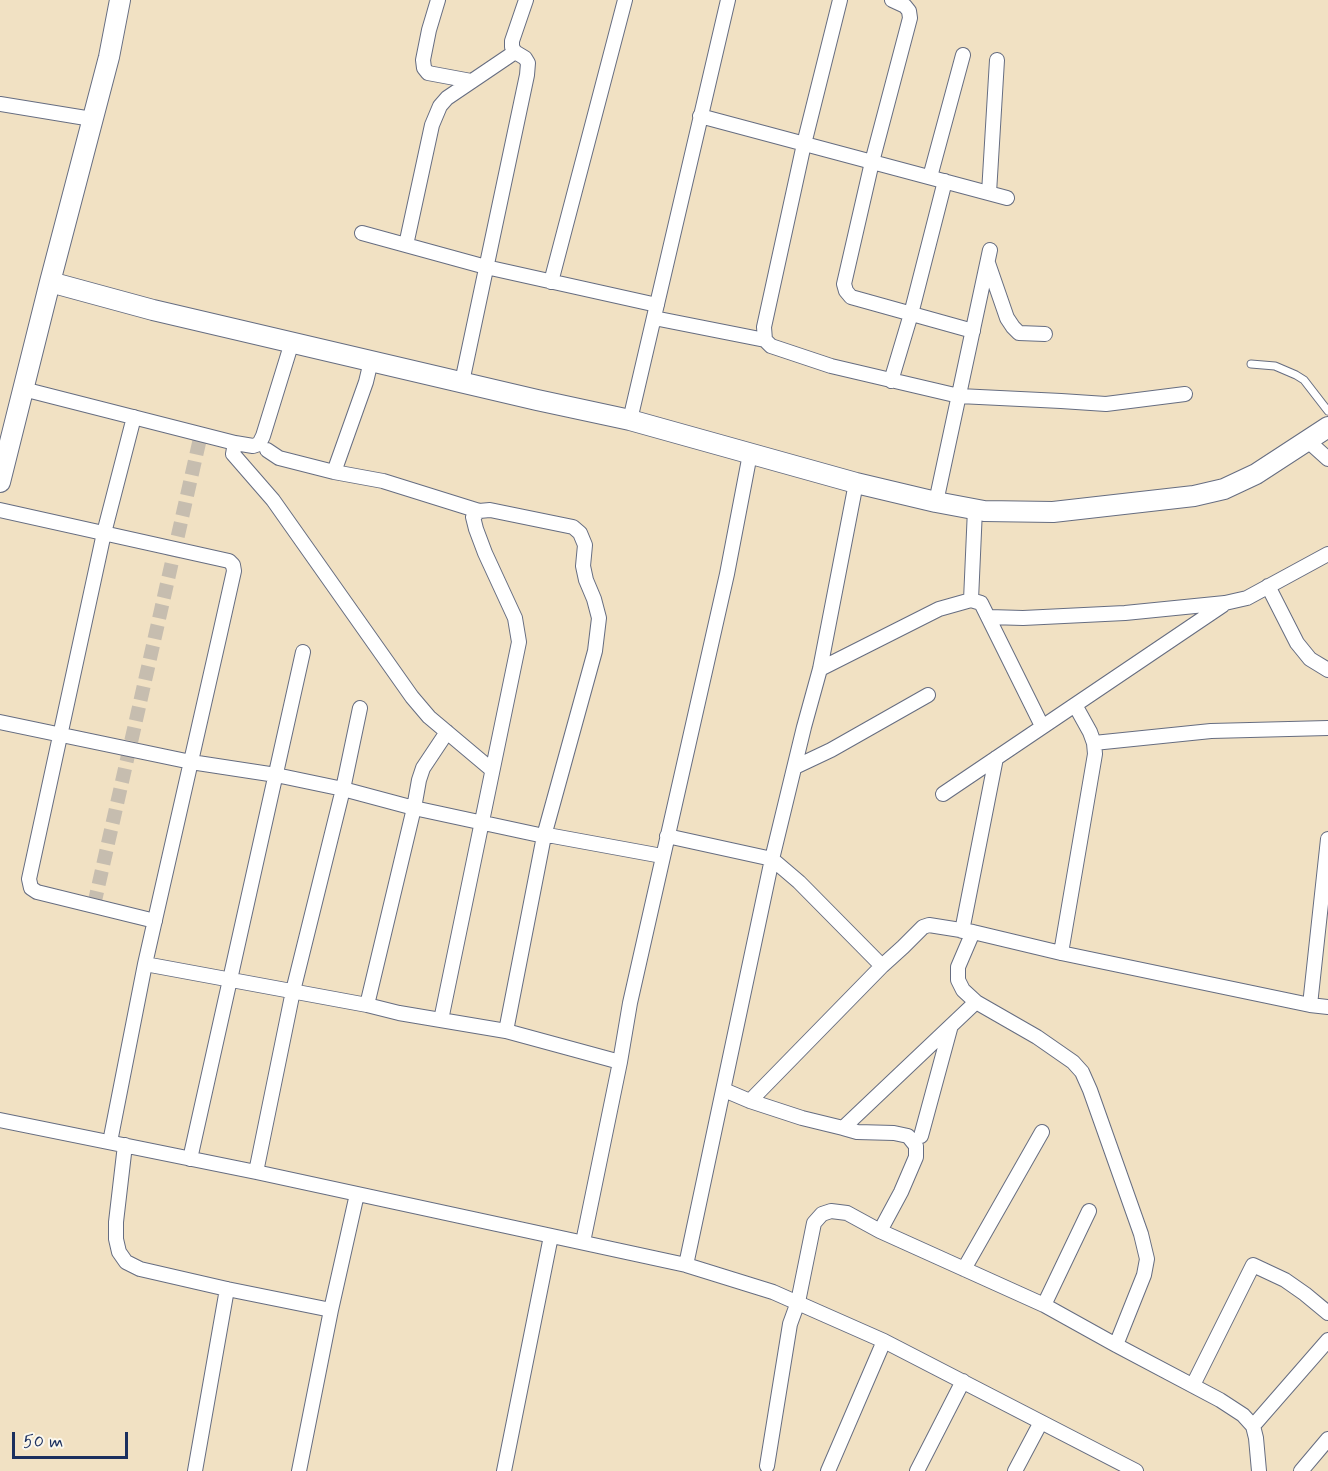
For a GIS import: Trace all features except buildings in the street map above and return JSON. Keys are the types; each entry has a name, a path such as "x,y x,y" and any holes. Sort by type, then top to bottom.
{"street":[{"path":"0,482 109,57 120,0"},
{"path":"438,0 429,30 423,60 424,68 428,73 471,81"},
{"path":"462,382 527,75 528,63 512,47 526,0"},
{"path":"551,282 625,0"},
{"path":"630,420 728,0"},
{"path":"765,340 764,327 804,144 840,0"},
{"path":"892,0 905,6 910,18 872,162 844,284 851,297 973,331"},
{"path":"406,245 432,125 440,106 447,98 515,52"},
{"path":"930,177 963,55"},
{"path":"989,193 997,60"},
{"path":"0,104 92,119"},
{"path":"700,116 1007,198"},
{"path":"891,381 911,314 945,181"},
{"path":"362,233 765,340 771,346 831,366 959,396 1106,404 1185,394"},
{"path":"936,502 989,257 1007,318 1013,327 1019,333 1045,334"},
{"path":"50,282 153,310 630,420 856,483 975,509 1053,512 1194,496 1224,489 1256,474 1328,427"},
{"path":"23,389 253,446 259,444 263,436 292,342"},
{"path":"334,472 366,382 371,361"},
{"path":"134,417 104,533 29,879 31,888 37,892 155,921"},
{"path":"1308,441 1328,459"},
{"path":"236,443 233,454 273,500 412,697 429,717 492,770"},
{"path":"267,450 279,458 383,481 479,511 490,510 573,527 580,533 585,545 583,566 585,580 594,599 599,618 595,651 543,836 506,1031"},
{"path":"583,1242 630,1003 728,574 750,454"},
{"path":"686,1265 772,859 820,669 856,483"},
{"path":"971,600 975,509"},
{"path":"0,510 229,561 233,565 234,571 145,964 110,1142"},
{"path":"441,1020 519,642 515,618 476,529 473,517 479,511"},
{"path":"988,617 1023,618 1125,613 1225,603 1246,598 1328,554"},
{"path":"1268,586 1297,643 1310,659 1328,670"},
{"path":"820,669 939,609 971,600 981,603 1042,726"},
{"path":"943,794 1225,603"},
{"path":"190,1159 303,652"},
{"path":"795,767 831,750 928,695"},
{"path":"1061,953 1095,754 1090,732 1075,705"},
{"path":"256,1172 293,991 343,789 360,708"},
{"path":"0,722 191,762 276,775 343,789 414,808 543,836 662,856"},
{"path":"1094,743 1211,731 1328,728"},
{"path":"367,1005 419,780 423,768 447,732"},
{"path":"996,759 968,932 958,967 958,980 963,990 976,1002 1037,1037 1073,1062 1082,1072 1090,1090 1142,1234 1147,1258 1144,1275 1116,1345"},
{"path":"667,836 772,859 800,882 882,966"},
{"path":"1310,1005 1328,838"},
{"path":"750,1101 882,966 923,927 929,926 968,932 1328,1008"},
{"path":"145,964 399,1013 506,1031 620,1062"},
{"path":"843,1128 976,1002"},
{"path":"921,1136 950,1027"},
{"path":"724,1090 802,1118 857,1132 894,1133 908,1136 916,1146 916,1157 902,1192 880,1231"},
{"path":"0,1120 256,1172 686,1265 773,1292 884,1341 1127,1469"},
{"path":"964,1269 1042,1132"},
{"path":"125,1145 116,1239 126,1262 140,1269 330,1310"},
{"path":"299,1471 330,1310 357,1194"},
{"path":"767,1466 790,1324 798,1302 814,1223 822,1214 831,1211 847,1213 880,1231 1044,1305 1221,1400 1243,1415 1253,1426 1259,1471"},
{"path":"1044,1305 1089,1211"},
{"path":"504,1471 551,1236"},
{"path":"1193,1385 1253,1265 1285,1280 1328,1313"},
{"path":"195,1471 227,1289"},
{"path":"1253,1426 1328,1340"},
{"path":"828,1471 884,1341"},
{"path":"917,1471 963,1381"},
{"path":"1016,1471 1041,1422"},
{"path":"1301,1471 1328,1439"}],"lane":[{"path":"1251,364 1275,366 1296,375 1304,380 1328,411"}],"tunnel":[{"path":"94,905 201,434"}]}
